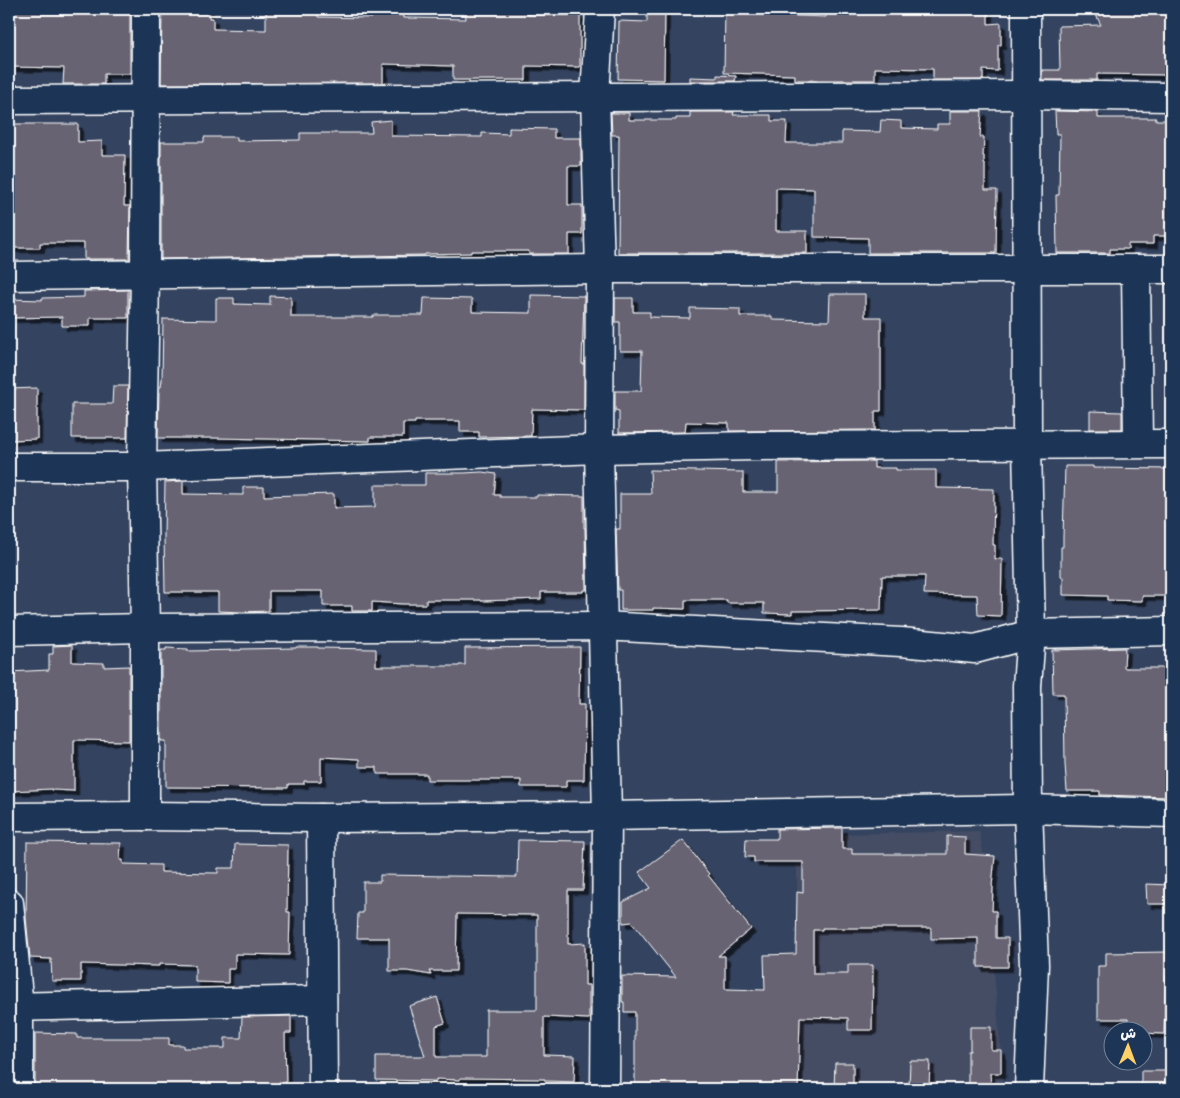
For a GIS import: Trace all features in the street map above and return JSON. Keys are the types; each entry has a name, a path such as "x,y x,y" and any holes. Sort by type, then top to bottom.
{"street":[{"path":"145,816 145,628 142,467 146,9"},
{"path":"600,9 595,96 600,269 599,449 607,816 605,1089"},
{"path":"1026,9 1027,445 1031,634 1028,686 1028,809 1034,965 1029,1089"},
{"path":"9,100 595,96 1026,95 1171,97"},
{"path":"9,276 600,269 1171,269"},
{"path":"1136,269 1138,443"},
{"path":"9,467 142,467 599,449 756,446 1171,444"},
{"path":"9,631 145,628 603,626 901,642 975,649 1031,634 1171,631"},
{"path":"9,817 321,818 607,816 1028,809 1171,813"},
{"path":"321,818 323,1089"},
{"path":"9,903 19,1089"},
{"path":"14,1007 322,1000"}],"shaded area":[{"path":"979,831 995,911 994,971 1004,1089 802,1089 796,835"}],"building":[{"path":"9,9 130,9 130,74 104,74 104,84 63,84 64,68 9,67"},
{"path":"162,9 209,9 209,18 213,18 213,29 266,30 266,9 318,9 318,17 372,18 372,9 402,9 403,18 466,19 465,9 528,9 528,15 580,15 580,67 526,66 526,80 453,80 453,66 383,64 383,83 161,84"},
{"path":"647,9 665,9 664,80 618,79 619,21 647,22"},
{"path":"725,9 775,9 775,15 826,17 826,9 988,9 988,24 1001,23 1001,45 998,45 998,71 983,70 983,80 933,80 933,69 875,68 875,80 795,80 795,75 724,73"},
{"path":"1093,9 1158,9 1158,12 1171,13 1171,75 1097,74 1097,80 1042,80 1042,70 1060,70 1059,26 1101,25"},
{"path":"717,75 736,76 735,81 690,81 690,77 717,78"},
{"path":"950,111 982,111 980,137 984,137 985,190 997,190 996,253 868,253 868,238 814,237 814,189 776,188 776,231 807,231 807,253 618,253 619,135 612,135 611,113 629,113 629,120 676,120 676,118 690,118 690,112 734,112 733,115 771,115 771,121 787,121 786,143 842,143 842,131 880,132 881,120 901,121 901,128 937,129 937,124 950,124"},
{"path":"1055,111 1098,112 1098,118 1156,118 1156,120 1171,120 1171,236 1153,236 1153,244 1128,244 1128,249 1110,249 1110,253 1057,253 1056,195 1059,195 1060,134 1056,134"},
{"path":"391,120 391,136 482,137 482,133 509,134 509,128 554,129 554,138 581,138 581,166 568,166 568,205 582,205 582,234 569,234 569,254 529,254 529,251 471,251 471,253 425,255 161,259 161,142 204,142 204,137 237,137 237,141 300,140 300,133 372,133 371,122"},
{"path":"9,124 78,124 78,142 102,141 102,155 125,155 124,206 130,206 129,259 84,259 84,243 40,243 40,248 9,248"},
{"path":"128,290 128,318 90,318 90,326 62,326 62,317 9,318 9,299 42,300 42,298 84,297 84,291"},
{"path":"830,294 865,294 865,317 881,317 881,411 875,411 875,430 729,431 729,423 686,422 685,432 619,433 619,411 615,410 615,391 641,391 642,351 620,351 620,322 615,322 615,298 633,298 633,312 650,312 650,317 690,318 690,308 740,309 740,316 772,316 772,320 829,321"},
{"path":"531,295 584,296 582,364 584,364 584,410 532,409 531,436 479,437 479,432 460,432 460,421 415,421 415,423 403,423 403,437 370,437 370,441 158,438 159,387 161,387 162,380 163,319 216,320 216,298 234,298 234,304 270,305 270,296 291,297 291,317 373,317 373,315 423,315 424,298 472,299 472,312 531,313"},
{"path":"113,386 128,386 127,438 72,438 72,404 112,404"},
{"path":"37,388 37,439 9,440 9,389"},
{"path":"1090,411 1122,412 1122,429 1090,429"},
{"path":"874,461 874,468 936,470 936,488 994,489 993,545 995,545 995,559 1002,559 1001,616 978,615 977,595 924,594 925,576 882,576 881,610 792,611 792,614 764,613 764,603 727,603 727,600 685,600 685,609 621,610 621,590 618,590 616,529 620,529 620,494 651,494 650,470 743,472 743,492 778,492 778,462"},
{"path":"1065,466 1171,469 1171,591 1167,591 1167,596 1142,596 1142,601 1107,600 1107,596 1063,595 1061,547 1063,547"},
{"path":"482,472 496,474 494,495 500,495 500,497 537,497 537,495 584,496 586,590 583,590 583,592 541,592 541,599 426,600 426,604 372,602 372,611 352,611 352,606 323,606 323,591 269,591 269,611 241,612 218,611 218,592 165,592 165,482 183,481 183,494 243,495 243,487 264,487 264,496 334,494 334,508 375,507 375,485 425,485 425,473"},
{"path":"72,645 72,662 104,663 104,667 129,666 129,741 74,740 74,791 52,789 10,791 9,672 49,670 49,654 53,654 53,646"},
{"path":"296,647 376,649 376,666 459,666 465,665 465,648 580,647 579,704 585,704 584,780 566,780 566,787 521,787 521,780 427,780 427,774 377,774 377,767 359,767 359,759 321,757 321,781 304,781 304,784 288,784 288,788 166,787 166,741 161,741 161,650 166,650 166,648 188,649 188,651"},
{"path":"1125,648 1124,668 1171,668 1170,797 1100,795 1100,791 1067,791 1064,694 1053,694 1052,650"},
{"path":"842,828 842,849 852,849 852,854 947,854 947,836 965,837 965,854 995,856 992,911 996,911 996,938 1008,938 1008,967 978,967 978,938 931,939 931,928 822,928 822,930 813,930 813,974 848,974 848,965 873,965 872,1030 848,1030 848,1018 800,1017 798,1089 635,1089 635,1012 624,1012 622,976 676,977 632,922 623,923 623,902 651,888 639,872 683,840 751,929 718,956 725,956 725,989 765,990 764,955 796,954 797,892 803,893 803,862 754,862 754,857 745,857 746,839 777,839 777,829"},
{"path":"518,840 585,841 583,890 568,890 568,944 585,943 585,985 589,985 589,1019 544,1017 544,1055 575,1056 574,1082 545,1081 545,1079 460,1078 460,1080 436,1079 436,1081 376,1080 376,1056 425,1056 409,1006 437,997 445,1023 436,1026 436,1057 486,1057 486,1010 537,1010 537,915 457,914 456,971 429,971 431,975 407,971 389,971 389,938 357,938 358,913 363,913 363,882 380,882 380,875 517,877"},
{"path":"27,842 121,843 120,860 123,860 123,864 161,865 161,872 218,873 218,868 234,868 235,844 288,845 287,912 290,912 289,955 235,954 235,969 228,969 228,983 195,982 195,965 159,964 159,966 81,964 81,981 52,981 51,959 30,958 26,918"},
{"path":"1146,884 1171,885 1171,904 1147,904"},
{"path":"1168,952 1169,976 1166,976 1164,1034 1152,1033 1152,1020 1098,1019 1098,966 1106,966 1106,953"},
{"path":"291,1016 291,1033 285,1033 286,1089 35,1089 35,1033 77,1034 77,1038 169,1038 169,1045 183,1045 183,1048 225,1048 225,1038 241,1038 242,1017"},
{"path":"970,1027 991,1027 991,1050 1001,1050 1001,1073 990,1073 991,1089 968,1089"},
{"path":"910,1061 930,1061 929,1089 909,1089"},
{"path":"835,1063 853,1063 853,1089 834,1089"},
{"path":"1141,1071 1171,1071 1171,1089 1141,1089"}]}
